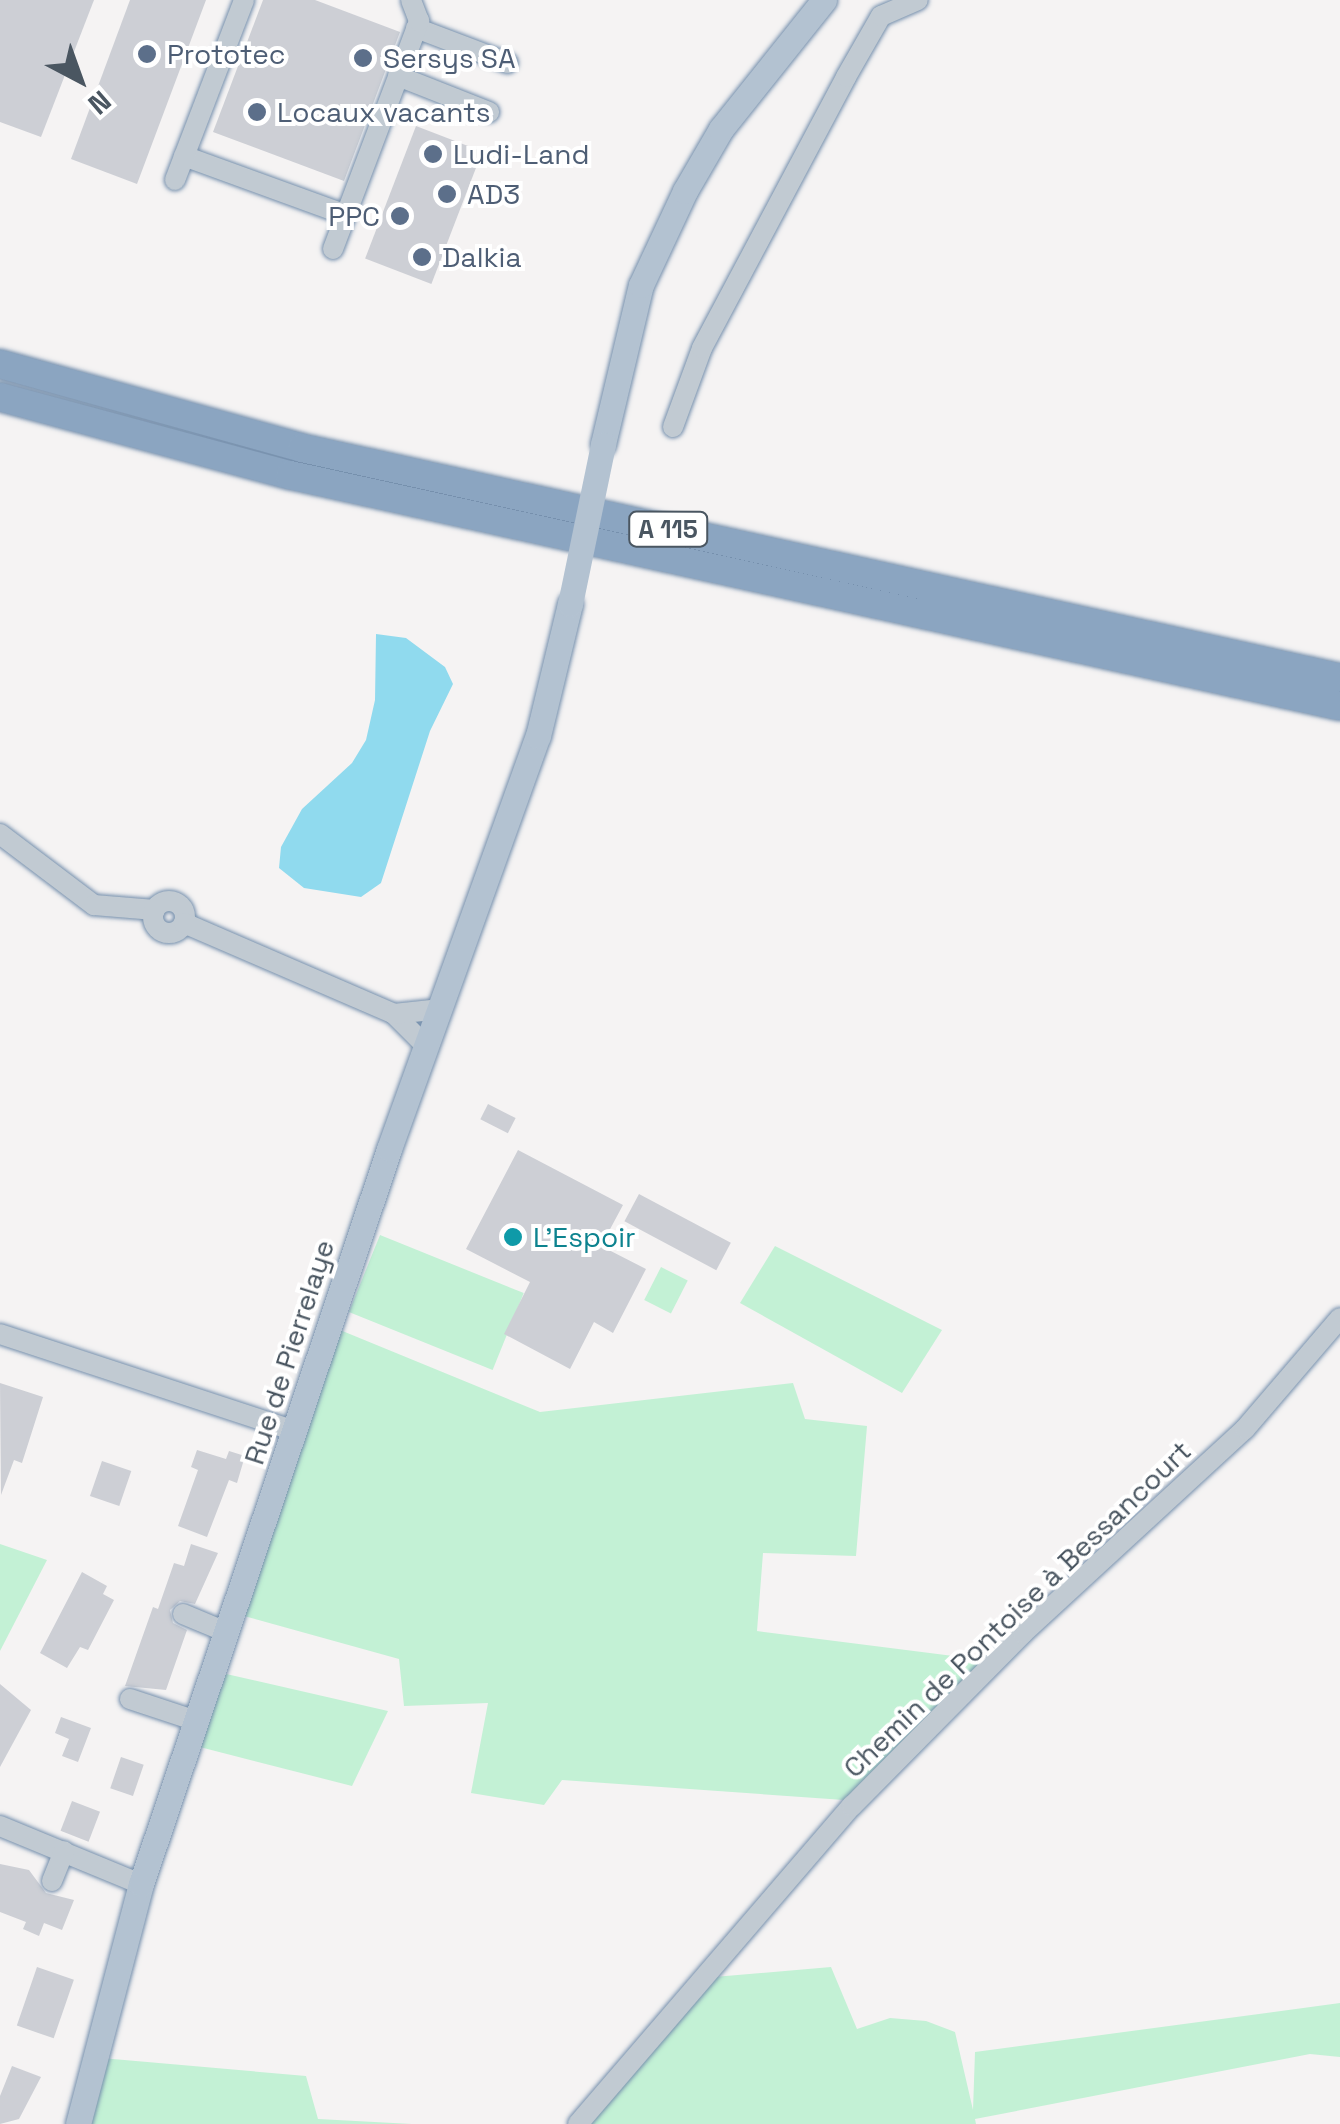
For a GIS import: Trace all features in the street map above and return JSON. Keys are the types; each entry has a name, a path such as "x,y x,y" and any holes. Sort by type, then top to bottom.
{"highway":[{"name":"A 115","path":"0,364 302,448 1340,678"},
{"name":"A 115","path":"0,397 290,475 1340,706"}],"main road":[{"name":"Rue de Pierrelaye","path":"78,2124 141,1884 427,1046 538,736 641,285 721,129 821,3"}],"street":[{"path":"174,180 244,0"},
{"path":"334,249 416,28 411,0"},
{"path":"672,427 702,348 846,77 882,16 918,0"},
{"path":"416,28 508,64"},
{"path":"398,76 490,112"},
{"path":"184,156 346,215"},
{"path":"0,834 94,905 154,910 162,902 180,904 184,923 394,1014 427,1046"},
{"path":"394,1014 441,1009"},
{"name":"Chemin de Pontoise à Bessancourt","path":"578,2124 852,1806 1014,1642 1245,1429 1340,1318"},
{"path":"0,1334 295,1431"},
{"path":"183,1614 226,1632"},
{"path":"130,1699 196,1721"},
{"path":"0,1826 141,1884"},
{"path":"52,1881 64,1851"}],"green space":[{"path":"380,1235 524,1293 493,1370 349,1312"},
{"path":"775,1246 942,1330 902,1393 740,1303"},
{"path":"661,1267 688,1281 671,1314 644,1300"},
{"path":"340,1330 540,1412 793,1383 805,1419 867,1426 856,1556 763,1553 757,1631 977,1659 993,1672 858,1812 844,1800 562,1780 544,1805 471,1793 488,1703 404,1706 399,1659 233,1613"},
{"path":"0,1544 47,1560 0,1651"},
{"path":"213,1671 388,1711 352,1786 192,1745"},
{"path":"831,1967 857,2029 890,2018 926,2021 955,2032 973,2110 975,2052 1340,2003 1340,2057 1310,2054 975,2119 976,2124 583,2124 714,1977"},
{"path":"90,2057 306,2076 318,2119 412,2124 75,2124"}],"water":[{"path":"376,634 406,638 445,667 453,684 430,731 381,883 361,897 304,888 279,868 281,847 302,809 352,763 366,740 375,700"}],"building":[{"path":"0,0 94,0 41,137 0,122"},
{"path":"130,0 206,0 137,184 71,159"},
{"path":"263,0 315,0 400,32 344,181 213,132"},
{"path":"416,126 482,151 431,284 365,259"},
{"path":"488,1104 516,1118 508,1133 480,1119"},
{"path":"518,1150 623,1205 601,1246 646,1269 613,1333 594,1322 570,1369 504,1334 530,1282 466,1249"},
{"path":"639,1194 731,1243 716,1270 624,1221"},
{"path":"0,1383 43,1397 22,1463 14,1460 1,1495"},
{"path":"197,1450 226,1459 229,1451 245,1456 237,1483 229,1480 207,1537 178,1526 198,1470 191,1467"},
{"path":"102,1461 131,1471 119,1506 90,1496"},
{"path":"191,1544 218,1553 195,1604 180,1601 170,1610 173,1623 187,1630 166,1690 125,1686 153,1607 158,1609 174,1563 184,1566"},
{"path":"82,1572 107,1586 103,1594 114,1600 88,1650 80,1647 67,1668 40,1653"},
{"path":"0,1684 31,1710 0,1767"},
{"path":"61,1717 91,1728 78,1762 62,1756 69,1739 55,1733"},
{"path":"121,1757 144,1765 133,1796 110,1788"},
{"path":"72,1801 100,1812 89,1842 61,1831"},
{"path":"0,1864 29,1870 46,1893 74,1900 62,1930 44,1923 39,1936 23,1929 26,1922 0,1912"},
{"path":"37,1967 74,1980 54,2038 17,2026"},
{"path":"12,2066 41,2077 19,2119 0,2124 0,2096"}],"place":[{"name":"Prototec","path":"147,54"},
{"name":"Sersys SA","path":"363,58"},
{"name":"Locaux vacants","path":"257,112"},
{"name":"Ludi-Land","path":"433,154"},
{"name":"AD3","path":"447,194"},
{"name":"PPC","path":"400,216"},
{"name":"Dalkia","path":"422,257"},
{"name":"L'Espoir","path":"513,1237"}]}
